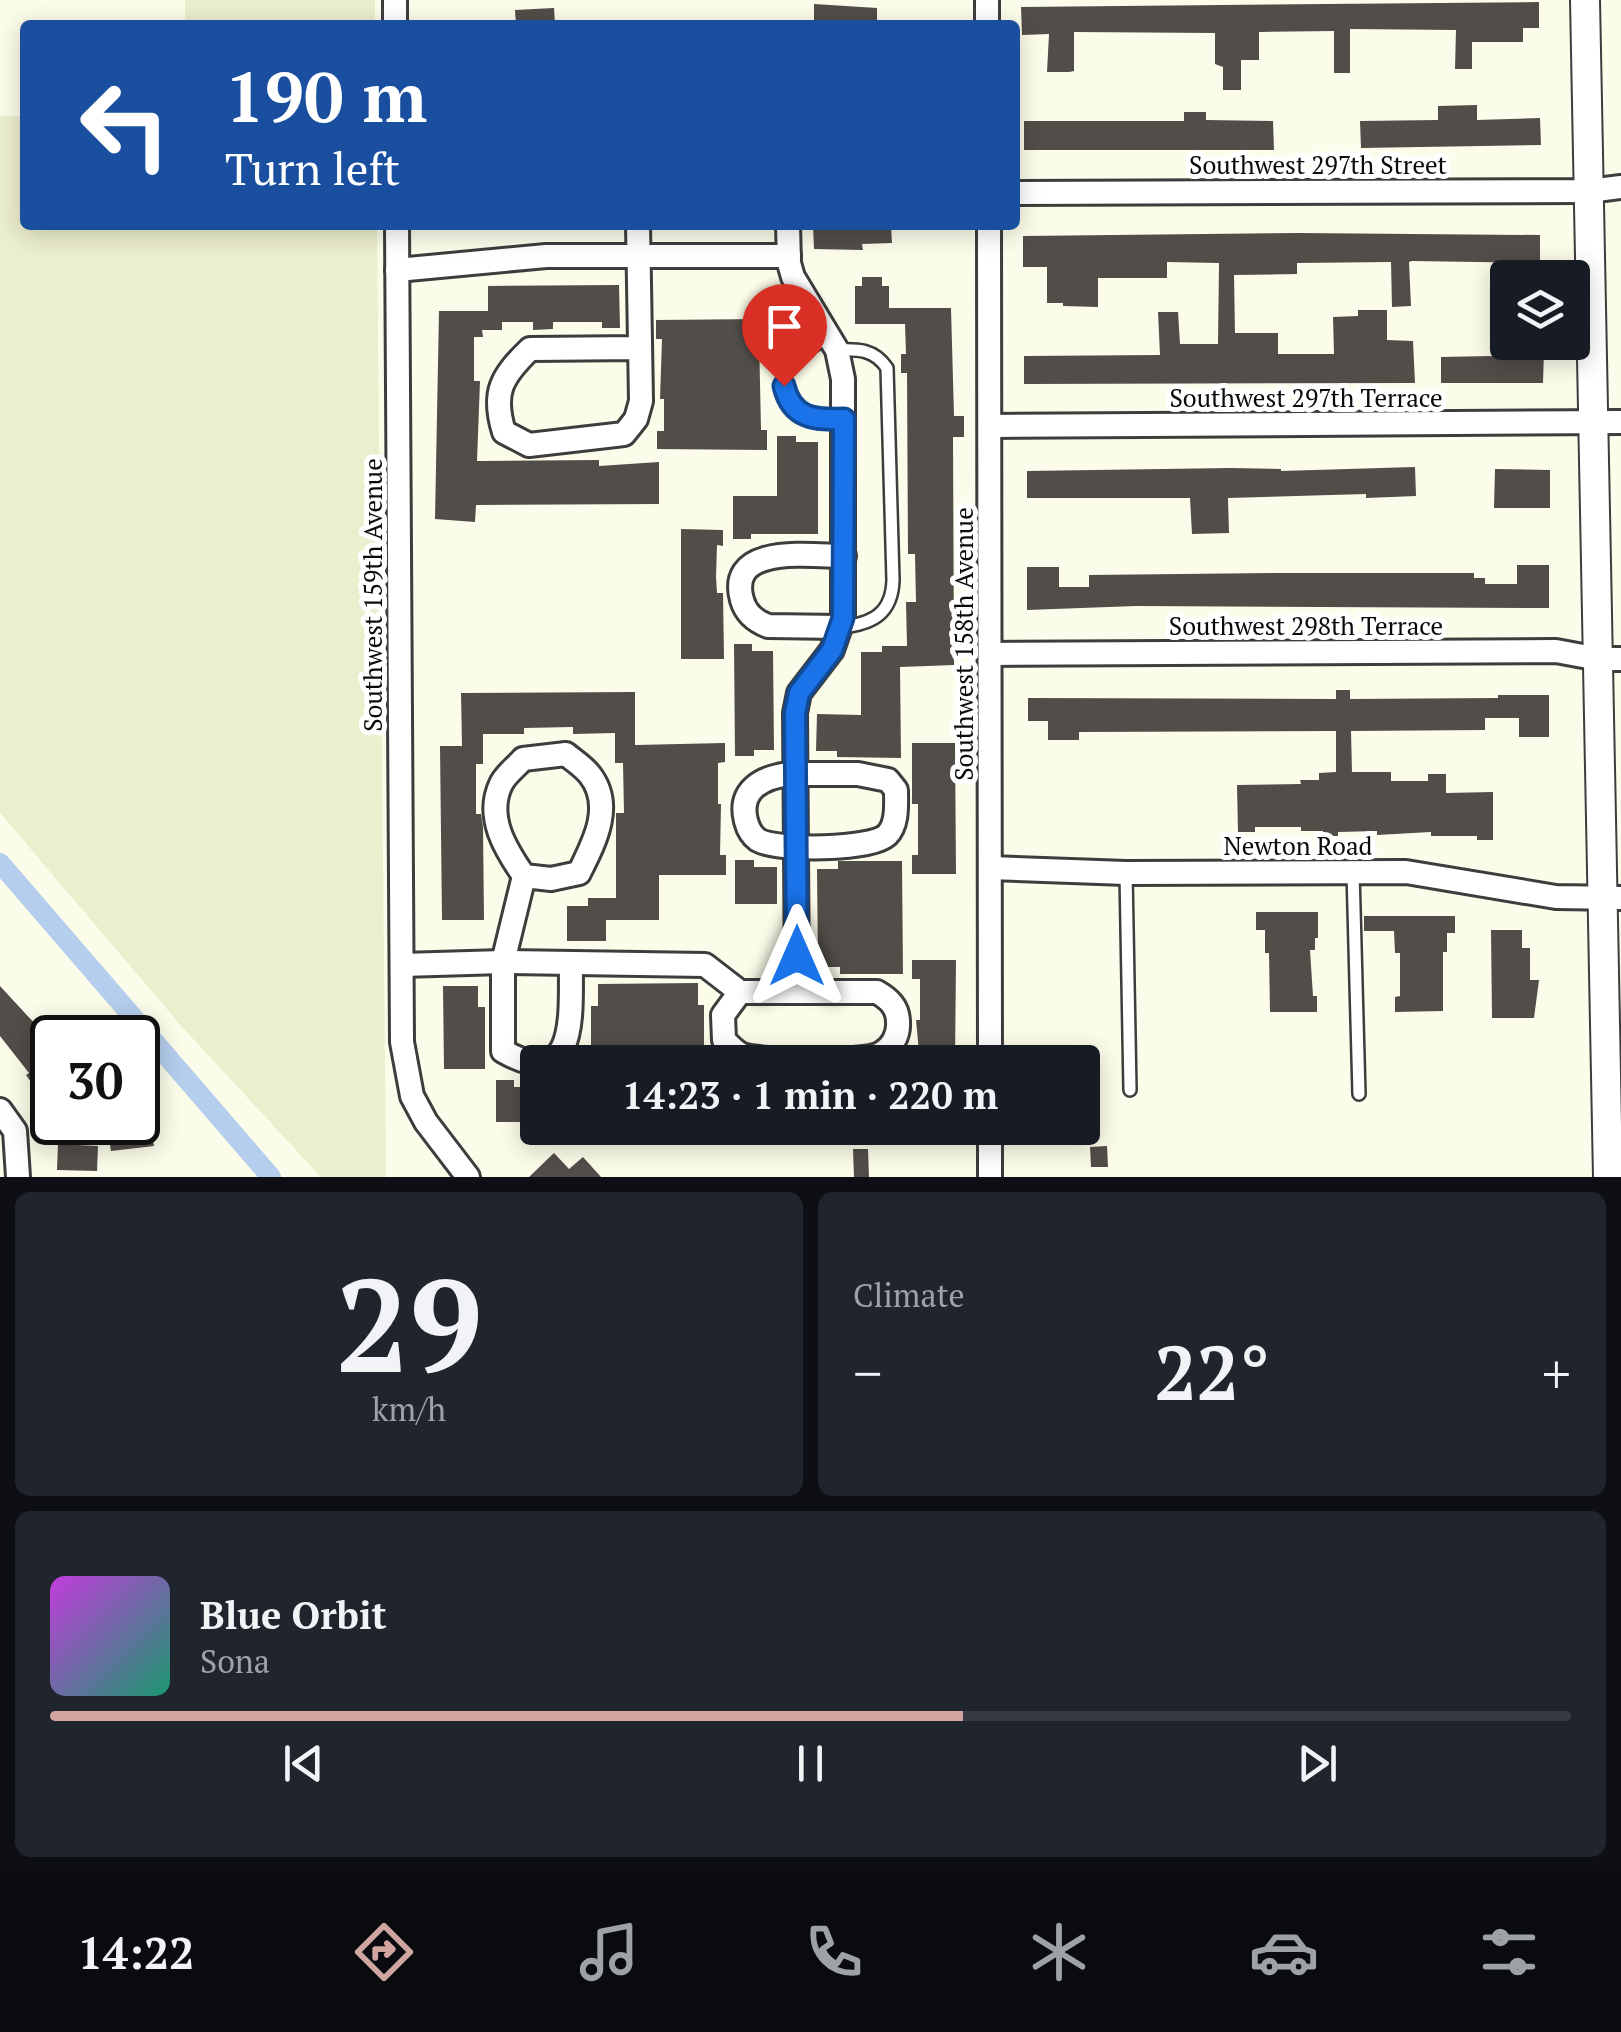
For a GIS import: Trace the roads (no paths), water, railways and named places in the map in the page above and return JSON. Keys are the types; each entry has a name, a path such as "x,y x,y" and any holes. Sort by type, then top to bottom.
{"street":[{"path":"1586,0 1589,191 1607,422 1615,1145 1608,1177"},
{"name":"Southwest 297th Street","path":"1020,193 1589,191 1621,187"},
{"name":"Southwest 159th Avenue","path":"396,230 402,1042 412,1096 426,1122 468,1177"},
{"path":"638,230 640,400 636,418 624,434 529,445 504,432 497,409 500,387 512,366 530,350 639,348"},
{"path":"788,230 789,256 799,291 833,344 843,379 844,419 845,600 832,650 799,693 794,722 797,990"},
{"name":"Southwest 158th Avenue","path":"988,230 990,1045"},
{"path":"397,270 546,256 789,256"},
{"name":"Southwest 297th Terrace","path":"991,426 1607,422"},
{"path":"840,628 768,626 757,622 745,607 740,588 746,570 763,558 844,556"},
{"name":"Southwest 298th Terrace","path":"991,654 1556,651 1610,659"},
{"path":"524,876 551,878 579,873 596,840 602,807 591,776 566,754 523,759 501,784 495,818 506,849 524,876 503,962 503,1051 522,1062 532,1062 555,1057 569,1041 571,963"},
{"path":"796,774 876,775 888,780 896,790 896,810 886,835 864,845 796,846 759,840 748,829 743,810 747,792 761,780 796,774"},
{"name":"Newton Road","path":"990,868 1406,872 1537,894 1612,898"},
{"path":"402,965 705,965 740,992 877,992 897,1011 896,1036 879,1055 860,1060 758,1059 738,1054 724,1040 723,1015 740,992"},
{"path":"0,1110 15,1130 18,1177"},
{"path":"990,1145 990,1177"}],"lane":[{"path":"840,628 860,626 882,614 891,600 887,368 876,355 866,351 833,344 809,348 792,362 784,386 790,404 808,418 844,419"},
{"path":"1126,872 1130,1090"},
{"path":"1353,872 1359,1094"}],"waterway":[{"path":"0,863 271,1177"}]}
